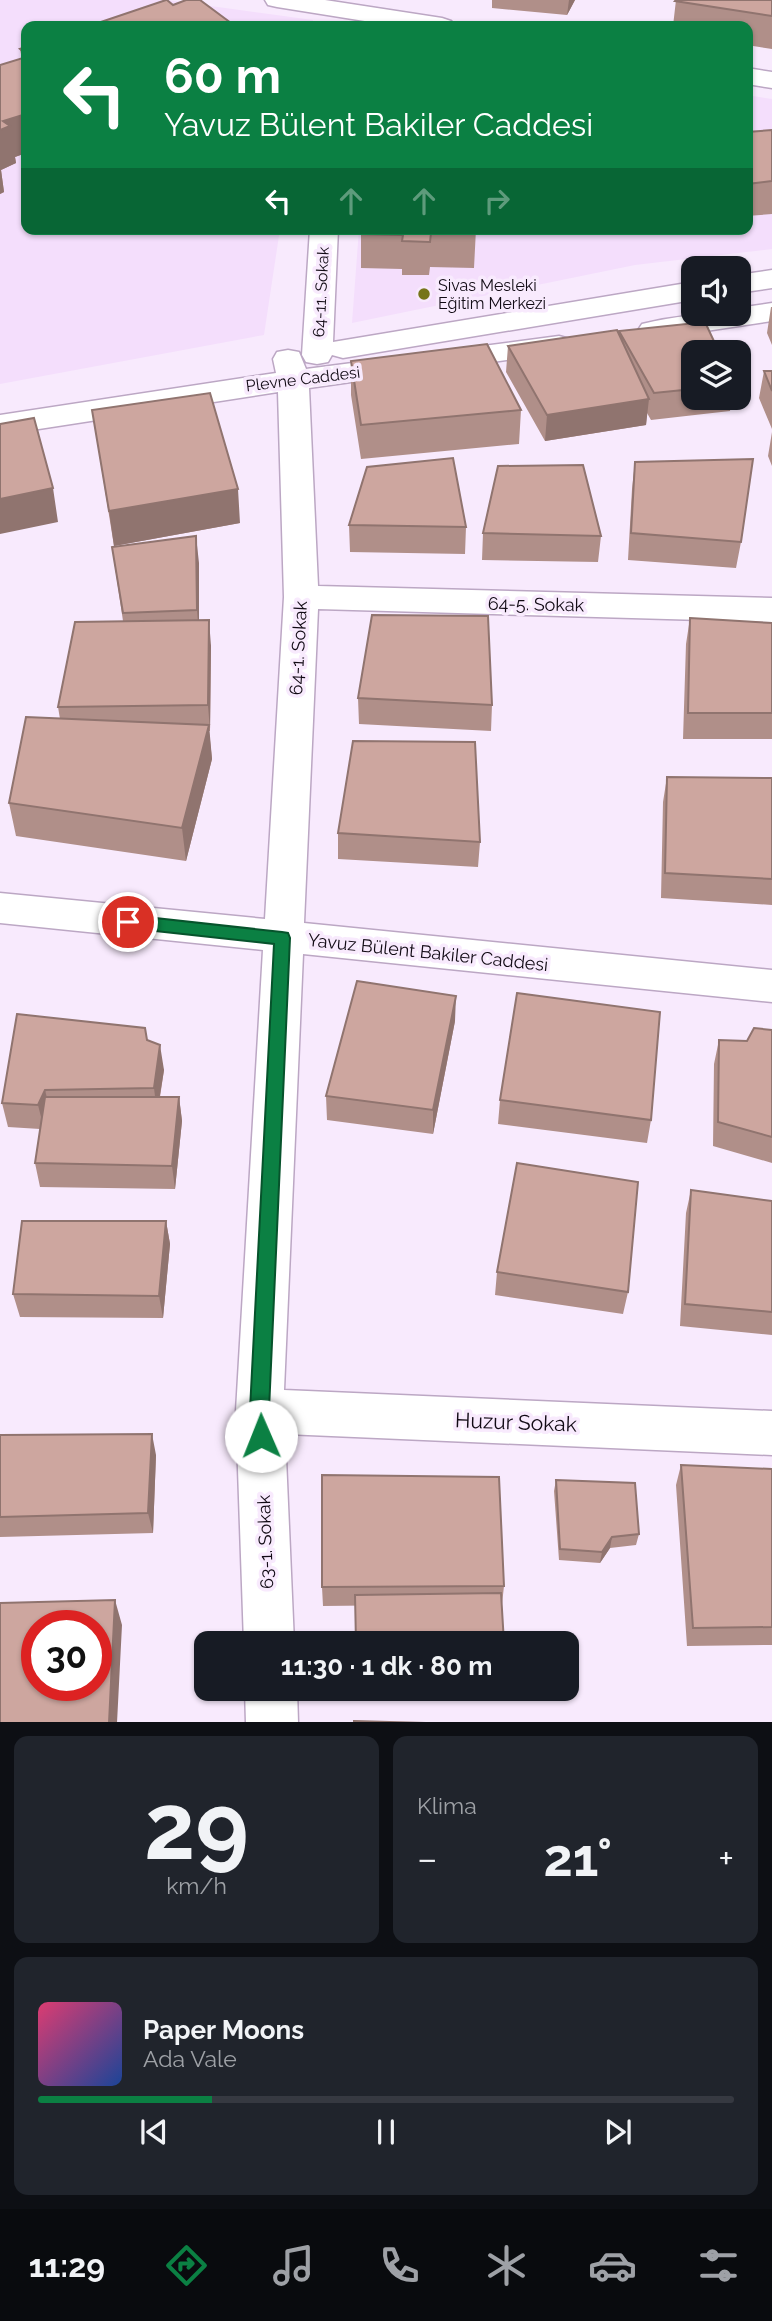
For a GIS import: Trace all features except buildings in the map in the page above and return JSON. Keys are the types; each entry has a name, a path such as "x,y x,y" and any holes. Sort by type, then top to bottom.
{"street":[{"path":"276,0 409,21"},
{"path":"753,77 772,80"},
{"name":"64-11. Sokak","path":"299,365 323,235"},
{"path":"751,282 772,279"},
{"name":"Plevne Caddesi","path":"0,425 219,390 299,365 681,293"},
{"path":"623,335 772,312"},
{"name":"Plevne Caddesi","path":"0,404 299,365 583,341"},
{"name":"64-1. Sokak","path":"282,938 301,597 299,365"},
{"name":"64-5. Sokak","path":"301,597 772,610"},
{"name":"Yavuz Bülent Bakiler Caddesi","path":"0,908 772,986"},
{"name":"63-1. Sokak","path":"269,1631 260,1410 282,938"},
{"name":"Huzur Sokak","path":"260,1410 772,1433"},
{"path":"271,1701 272,1722"}],"shaded area":[{"path":"0,0 167,0 313,20 21,21 21,235 279,235 264,335 0,384"},
{"name":"Sivas Mesleki Eğitim Merkezi","path":"753,96 772,99 772,249 712,256 681,256 681,260 635,265 352,323 359,235 753,235"}],"place":[{"name":"Sivas Mesleki Eğitim Merkezi","path":"424,294"}],"route":[{"path":"128,922 282,938 261,1436"}]}
